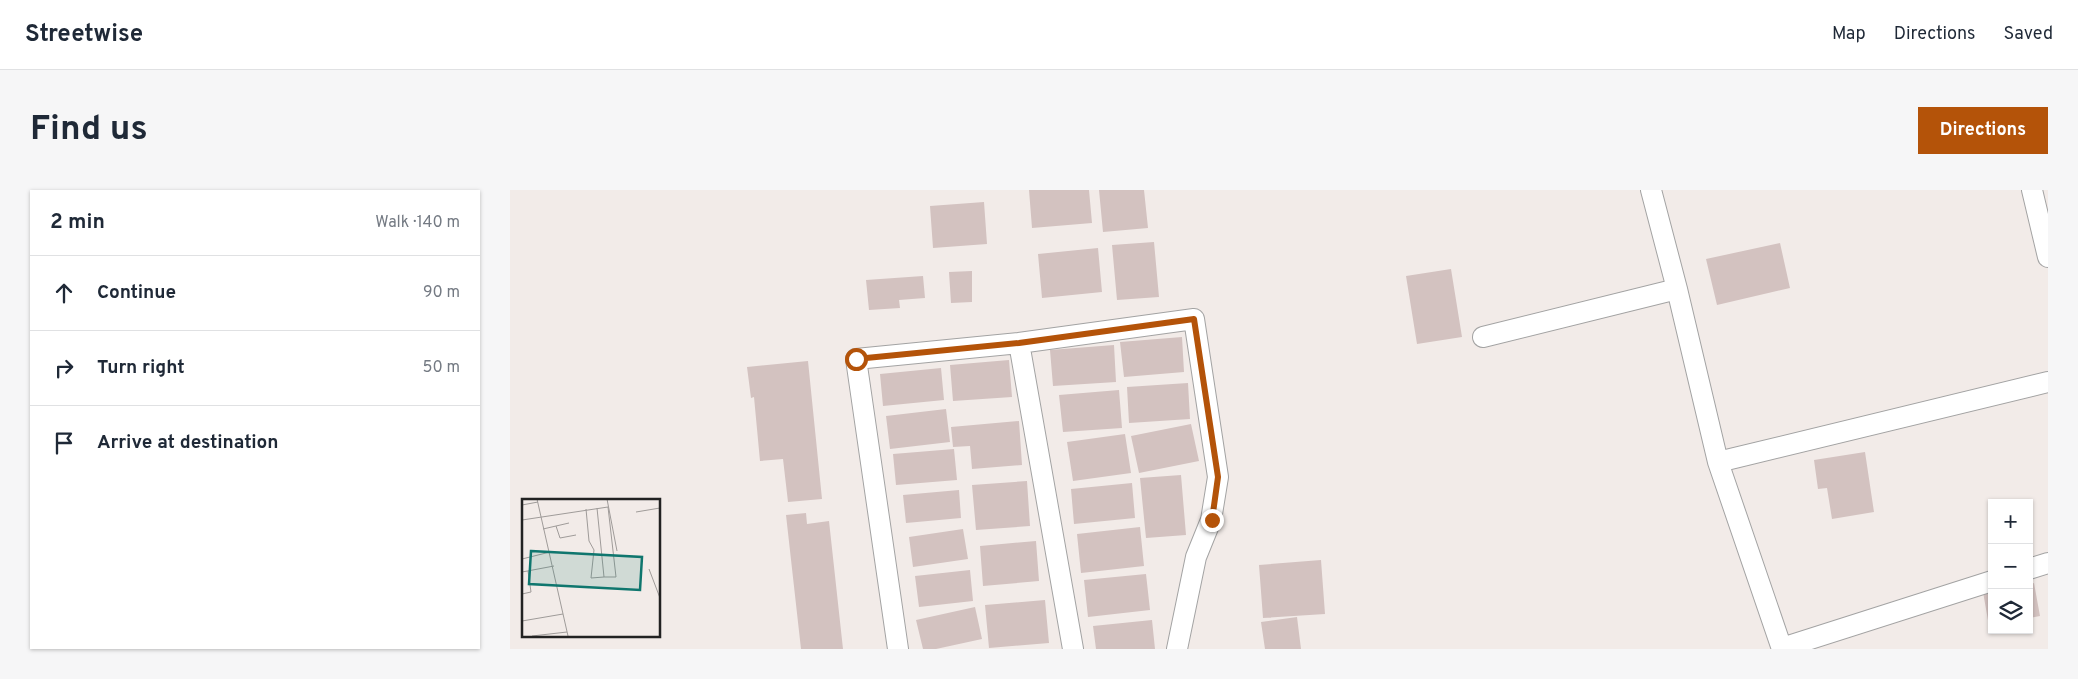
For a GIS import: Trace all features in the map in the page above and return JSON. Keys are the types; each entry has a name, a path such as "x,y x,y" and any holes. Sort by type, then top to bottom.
{"street":[{"path":"1651,190 1677,289 1718,462 1782,649 1988,582"},
{"path":"2032,190 2048,257"},
{"path":"1483,337 1677,289"},
{"path":"898,649 856,359 1019,343 1194,319 1218,477 1212,520 1196,557 1177,649"},
{"path":"1019,343 1073,649"},
{"path":"1718,462 2048,382"},
{"path":"2033,568 2048,563"}],"building":[{"path":"1029,190 1089,190 1092,223 1032,228"},
{"path":"1099,190 1144,190 1148,228 1103,232"},
{"path":"984,202 987,244 933,248 930,206"},
{"path":"1154,242 1159,297 1117,300 1112,245"},
{"path":"1780,243 1790,288 1717,305 1706,259"},
{"path":"1098,248 1102,292 1042,298 1038,254"},
{"path":"1451,269 1462,337 1417,344 1406,276"},
{"path":"972,271 972,302 951,303 949,272"},
{"path":"923,276 925,298 899,300 900,308 869,310 866,280"},
{"path":"1182,337 1184,372 1124,377 1120,342"},
{"path":"1114,345 1116,382 1053,386 1050,350"},
{"path":"1009,360 1012,397 953,401 950,365"},
{"path":"808,361 822,499 788,502 783,459 760,461 754,397 751,398 747,367"},
{"path":"941,368 944,400 883,406 880,374"},
{"path":"1188,383 1190,419 1129,423 1127,387"},
{"path":"1119,390 1122,428 1063,432 1059,395"},
{"path":"946,409 950,442 890,449 886,416"},
{"path":"1019,421 1022,465 972,469 970,446 953,447 951,427"},
{"path":"1191,424 1199,461 1139,473 1131,436"},
{"path":"1125,434 1131,473 1073,481 1067,442"},
{"path":"954,449 957,480 896,485 893,454"},
{"path":"1865,452 1874,512 1832,519 1827,488 1818,489 1814,460"},
{"path":"1181,475 1186,535 1146,538 1140,478"},
{"path":"1027,481 1030,526 976,530 972,485"},
{"path":"1132,483 1135,518 1074,524 1071,489"},
{"path":"959,490 961,518 906,523 903,495"},
{"path":"806,513 807,524 829,521 843,649 801,649 786,515"},
{"path":"1140,527 1144,566 1081,573 1077,534"},
{"path":"963,529 968,559 913,567 909,537"},
{"path":"1036,541 1039,581 983,586 980,546"},
{"path":"1321,560 1325,614 1263,618 1259,565"},
{"path":"970,570 973,601 919,607 915,576"},
{"path":"1146,574 1150,610 1088,617 1084,580"},
{"path":"2033,583 2040,616 2033,617 2033,589"},
{"path":"1988,591 1988,620 1983,592"},
{"path":"1045,600 1049,643 989,648 985,605"},
{"path":"975,607 982,639 936,649 923,649 916,620"},
{"path":"1297,617 1301,649 1265,649 1261,622"},
{"path":"1152,620 1155,649 1096,649 1093,626"}],"route":[{"path":"856,359 1019,343 1194,319 1218,477 1212,520"}]}
